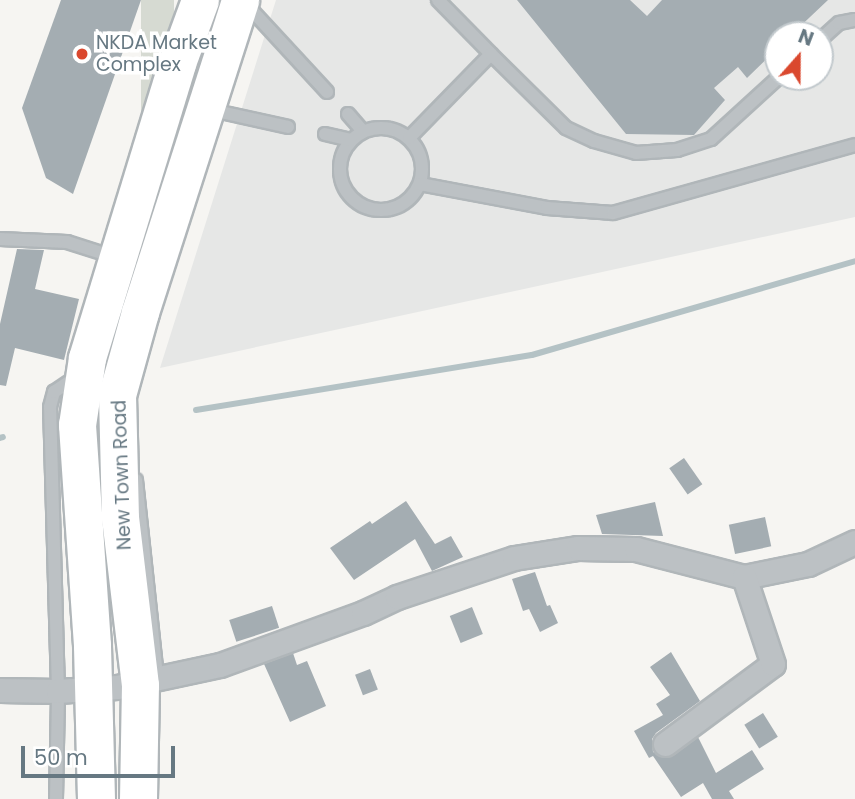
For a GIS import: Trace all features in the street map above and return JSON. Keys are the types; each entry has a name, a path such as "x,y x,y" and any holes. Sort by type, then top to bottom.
{"main road":[{"path":"96,799 76,690 92,645 77,425 109,378 118,258 177,63 200,0"},
{"name":"New Town Road","path":"138,799 149,682 120,519 117,395 109,378 242,0"}],"street":[{"path":"0,690 76,690 149,682 220,665 363,613 397,597 514,558 578,548 636,549 744,577 808,564 855,542"},
{"path":"665,744 773,664 744,577"}],"lane":[{"path":"242,0 327,92"},
{"path":"438,0 566,128 594,141 636,153 677,150 711,139 764,91"},
{"path":"834,27 839,23 855,20"},
{"path":"410,138 491,54"},
{"path":"205,108 288,127"},
{"path":"348,114 363,131"},
{"path":"379,127 396,130 410,138 421,160 420,184 411,198 398,207 382,211 359,204 342,186 338,170 341,154 350,140 363,131 379,127"},
{"path":"326,134 350,140"},
{"path":"420,184 547,208 613,213 855,145"},
{"path":"0,239 67,242 118,258"},
{"path":"56,799 76,690 50,407 54,392 64,383 109,378"},
{"path":"136,470 149,682"}],"shaded area":[{"path":"141,0 174,0 174,237 141,237"},
{"path":"276,0 855,0 855,217 160,368"}],"building":[{"name":"NKDA Market Complex","path":"61,0 141,0 73,194 46,178 22,108"},
{"path":"517,0 630,0 647,16 662,0 828,0 806,21 764,21 764,62 747,78 738,67 714,88 725,100 694,135 626,134"},
{"path":"17,249 44,250 35,289 79,299 64,360 15,348 6,386 0,385 0,324"},
{"path":"684,458 702,484 688,495 669,468"},
{"path":"406,501 435,544 451,536 463,557 432,571 415,539 354,580 330,548"},
{"path":"655,502 663,536 602,534 596,515"},
{"path":"765,517 771,546 735,554 729,525"},
{"path":"535,572 547,606 550,605 558,623 540,632 529,609 523,611 512,579"},
{"path":"272,606 279,628 236,642 229,620"},
{"path":"472,607 483,634 461,643 450,616"},
{"path":"671,652 700,701 656,733 652,739 653,752 667,758 698,737 716,773 752,750 764,769 729,791 734,799 712,799 703,783 681,797 653,756 649,758 634,731 663,715 656,704 670,695 650,667"},
{"path":"293,653 297,665 307,661 326,706 290,722 264,664"},
{"path":"370,669 378,690 363,695 355,675"},
{"path":"763,713 778,737 759,748 744,725"}],"waterway":[{"path":"196,410 532,355 855,261"}],"place":[{"name":"NKDA Market Complex","path":"82,54"}]}
